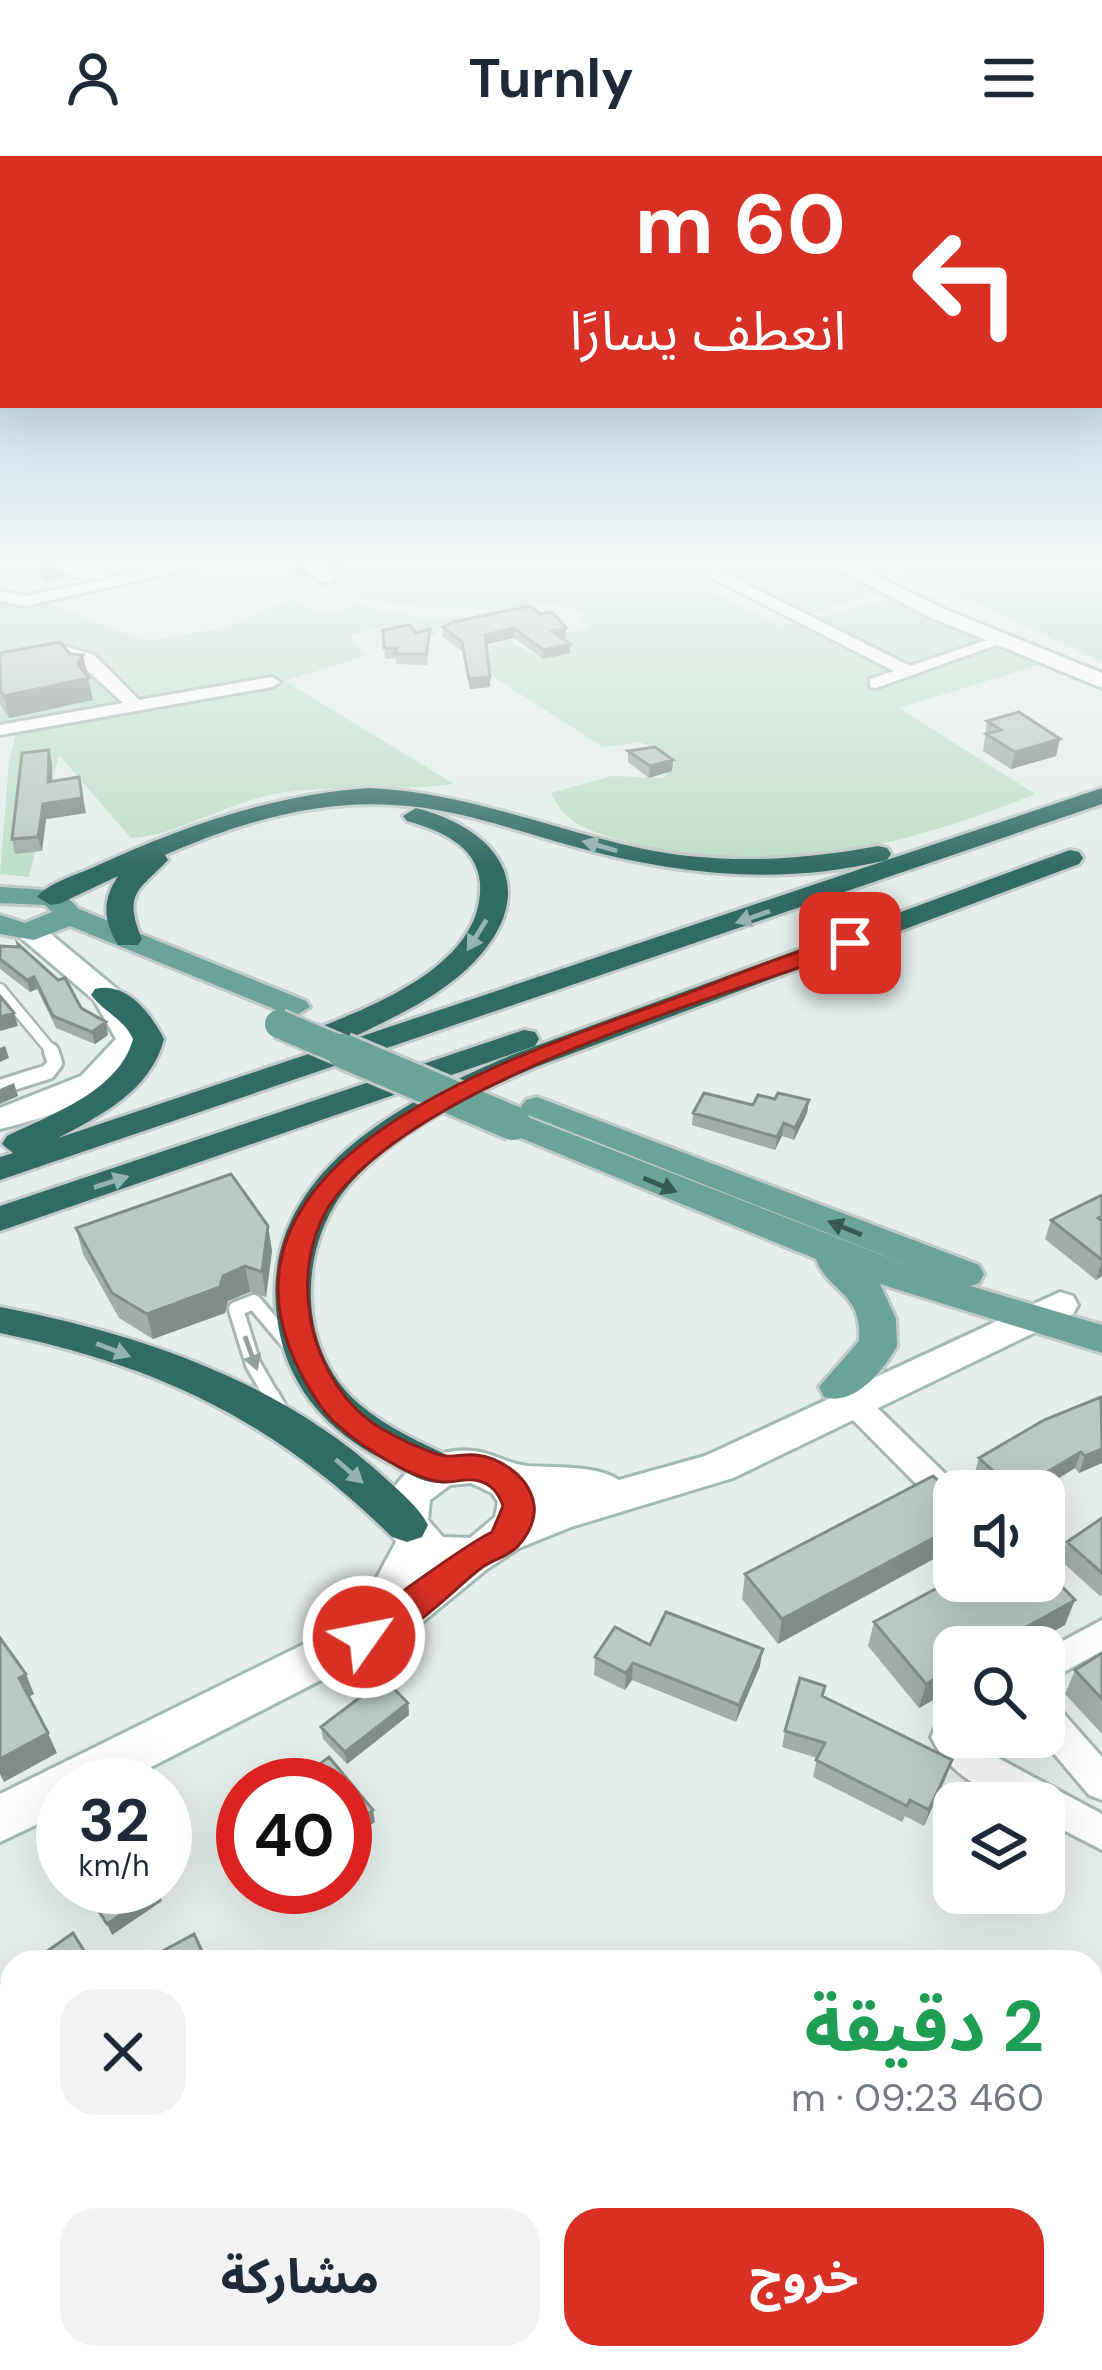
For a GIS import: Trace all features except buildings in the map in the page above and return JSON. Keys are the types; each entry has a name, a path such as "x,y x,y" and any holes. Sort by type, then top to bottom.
{"highway":[{"path":"26,915 238,816 321,799 369,796 451,804 638,856 740,871 834,864 1093,799"},
{"path":"4,1146 1093,799"},
{"path":"4,1146 365,1021 436,980 469,951 492,909 496,883 489,861 458,831 391,810 350,807 252,823 26,915"},
{"path":"441,1470 368,1436 342,1414 313,1373 293,1308 294,1264 304,1228 337,1177 403,1122 446,1097 568,1045 1102,847"},
{"path":"0,1219 563,1025 1070,859"},
{"path":"128,939 119,921 118,898 133,870"},
{"path":"4,1146 103,1102 141,1065 148,1042 141,1022 127,1006 106,995"},
{"path":"0,1320 89,1341 227,1394 286,1425 354,1474 412,1533"}],"main road":[{"path":"26,915 128,939 287,1016"},
{"path":"26,915 515,1111 805,1242 1034,1307 1102,1320"},
{"path":"515,1111 874,1240 1102,1339"},
{"path":"805,1242 857,1278 877,1312 878,1346 845,1394"}],"street":[{"path":"93,662 134,705"},
{"path":"889,662 908,672"},
{"path":"876,683 937,662"},
{"path":"1065,662 1102,677"},
{"path":"0,730 272,682"},
{"path":"26,915 106,995"},
{"path":"342,1648 385,1605 412,1533 409,1496 422,1480 441,1470 476,1467 505,1480 603,1490 658,1477 1034,1307"},
{"path":"845,1394 933,1481"},
{"path":"122,1758 387,1625 472,1556 495,1548 511,1534 571,1509 705,1472 845,1394"},
{"path":"505,1480 519,1506 511,1534"},
{"path":"412,1533 436,1553 472,1556"},
{"path":"1065,1656 1102,1634"},
{"path":"1065,1741 1102,1784"},
{"path":"965,1758 1102,1833"},
{"path":"0,1819 36,1801"}],"lane":[{"path":"0,989 55,1056 48,1072 0,1087"},
{"path":"286,1425 253,1364 236,1309 254,1302 313,1373"}],"green space":[{"path":"0,662 345,662 285,681 454,784 275,794 167,831 131,838 59,755 29,877 0,874 9,762 18,726 0,727"},
{"path":"480,662 1043,662 899,708 1035,794 952,824 858,849 763,862 676,857 580,825 564,813 551,793 612,776 664,778 675,761 640,742 603,747 497,679"}],"route":[{"path":"364,1637 410,1608 472,1556 504,1541 516,1525 519,1506 512,1488 496,1474 476,1467 441,1470 383,1445 354,1425 326,1394 297,1330 292,1286 298,1246 322,1195 370,1146 446,1097 590,1036 850,943"}]}
